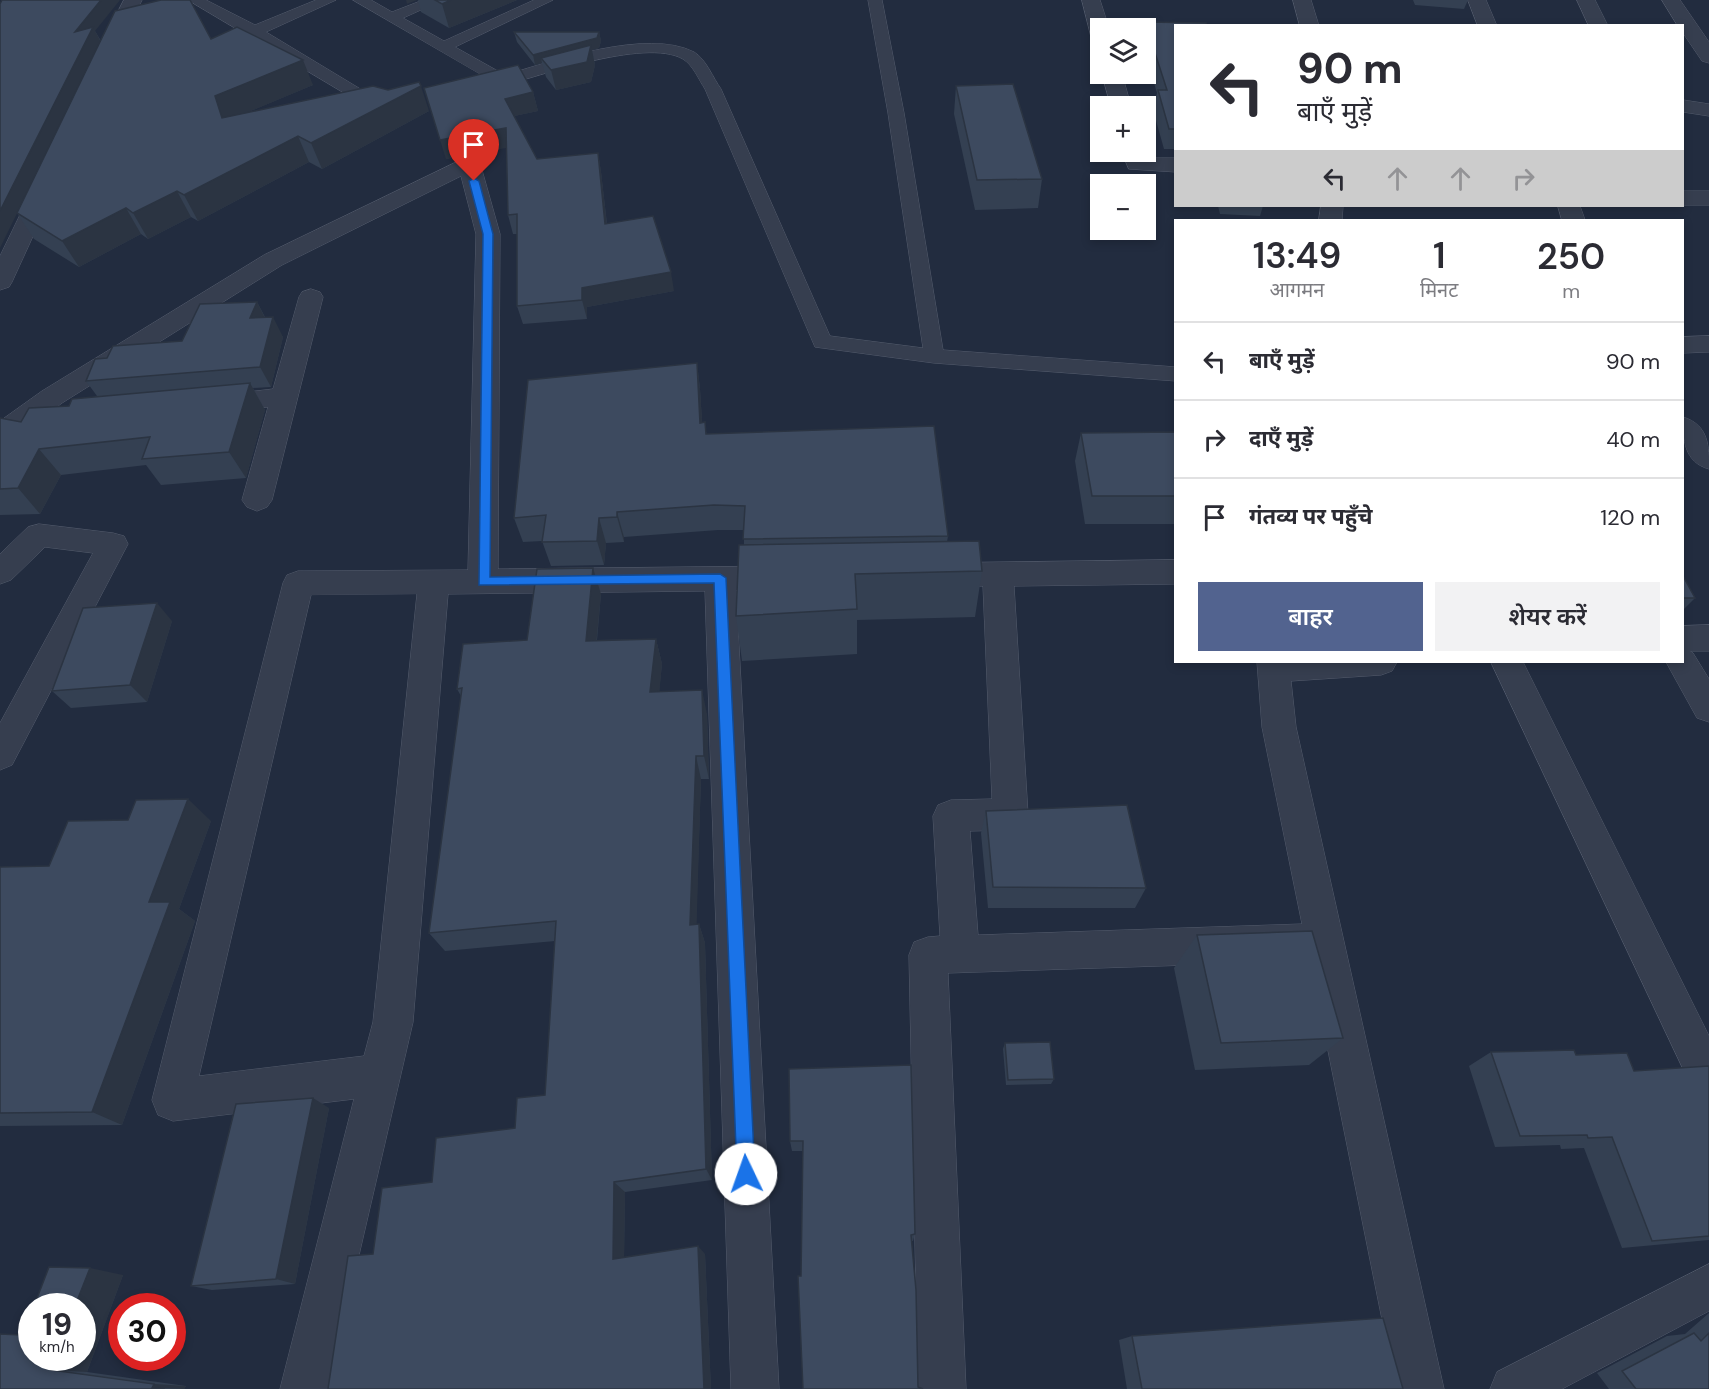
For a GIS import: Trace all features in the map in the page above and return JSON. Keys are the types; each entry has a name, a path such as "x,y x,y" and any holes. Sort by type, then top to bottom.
{"street":[{"path":"101,67 133,0"},
{"path":"1091,0 1096,18"},
{"path":"1302,0 1309,24"},
{"path":"1477,0 1487,24"},
{"path":"1586,0 1598,24"},
{"path":"1671,0 1709,57"},
{"path":"1684,106 1709,110"},
{"path":"1136,162 1137,164 1174,165"},
{"path":"10,427 273,260 470,163 488,234 483,582"},
{"path":"0,282 56,164"},
{"path":"1684,198 1709,198"},
{"path":"256,500 282,397 311,297"},
{"path":"1684,345 1709,344"},
{"path":"187,405 282,397"},
{"path":"10,427 68,415"},
{"path":"1684,428 1709,459"},
{"path":"0,572 39,535 113,544 0,755"},
{"path":"905,576 1174,572"},
{"path":"960,954 951,816 1010,814 998,574"},
{"path":"380,1075 173,1100 298,583 812,577"},
{"path":"720,578 755,1389"},
{"path":"304,1389 393,1022 434,582"},
{"path":"1684,639 1709,638"},
{"path":"1345,663 1274,665 1279,727 1420,1389"},
{"path":"1507,663 1709,1080"},
{"path":"1683,663 1709,708"},
{"path":"942,1389 928,955 1324,942"},
{"path":"1514,1389 1709,1287"}],"lane":[{"path":"195,0 254,31 367,100 396,108"},
{"path":"254,31 329,0"},
{"path":"360,0 504,81"},
{"path":"393,17 436,0"},
{"path":"444,47 546,0"},
{"path":"875,0 896,113 934,356"},
{"path":"471,89 621,51 662,47 689,56 713,89 822,342 934,356 1174,374"}],"building":[{"path":"2,0 101,0 75,32 93,27 0,211 0,4"},
{"path":"161,0 190,0 211,39 237,27 303,60 215,96 222,118 373,86 388,90 419,82 421,86 311,143 298,136 184,195 177,191 133,213 126,208 62,241 17,213 115,11"},
{"path":"435,0 451,0 442,4"},
{"path":"1156,22 1206,23 1174,24 1174,129 1169,129 1158,90 1167,90 1156,56"},
{"path":"514,32 599,32 597,38 533,55"},
{"path":"591,45 587,62 551,70 541,58"},
{"path":"518,65 533,92 505,99 537,159 598,153 605,224 653,216 671,272 582,288 582,300 517,306 517,214 508,215 506,128 440,140 424,88"},
{"path":"1013,84 1042,179 977,180 956,86"},
{"path":"257,302 250,318 273,317 260,367 86,381 95,359 107,358 113,346 182,341 200,304"},
{"path":"697,363 700,423 705,422 706,434 934,426 948,536 743,539 745,506 714,505 617,512 617,517 599,518 597,541 542,542 546,515 514,518 528,380"},
{"path":"250,383 229,452 142,459 150,437 39,449 18,488 0,489 0,418 21,422 29,408 69,406 72,399"},
{"path":"1174,432 1174,496 1092,496 1081,433"},
{"path":"979,541 982,571 855,574 857,609 736,616 739,545"},
{"path":"593,568 586,641 656,639 650,692 702,690 704,756 696,756 690,925 699,924 706,1169 614,1182 613,1259 698,1246 704,1389 328,1389 348,1256 373,1254 382,1188 432,1182 436,1138 515,1128 517,1098 545,1095 556,921 429,933 462,688 457,689 463,644 527,640 537,569"},
{"path":"1684,578 1695,598 1684,598"},
{"path":"157,603 130,685 52,691 83,608"},
{"path":"188,799 149,902 170,902 92,1112 0,1113 0,867 49,866 68,821 128,820 136,800"},
{"path":"1127,805 1146,888 993,887 986,811"},
{"path":"1312,931 1343,1038 1221,1043 1197,935"},
{"path":"1050,1042 1054,1079 1008,1080 1005,1043"},
{"path":"1574,1050 1576,1055 1627,1053 1634,1071 1709,1066 1709,1236 1652,1241 1612,1137 1520,1136 1491,1052"},
{"path":"911,1065 915,1234 911,1235 916,1290 918,1387 923,1389 803,1389 798,1276 801,1276 803,1141 790,1141 789,1069"},
{"path":"313,1098 276,1279 191,1286 236,1104"},
{"path":"49,1267 90,1268 80,1293 39,1293"},
{"path":"1383,1318 1403,1389 1142,1389 1132,1336"},
{"path":"1694,1333 1701,1341 1709,1333 1709,1389 1636,1389 1622,1371"},
{"path":"0,1334 18,1335 18,1371 58,1371 154,1384 152,1388 165,1389 0,1389"}],"route":[{"path":"474,181 488,234 483,582 720,578 746,1174"}]}
